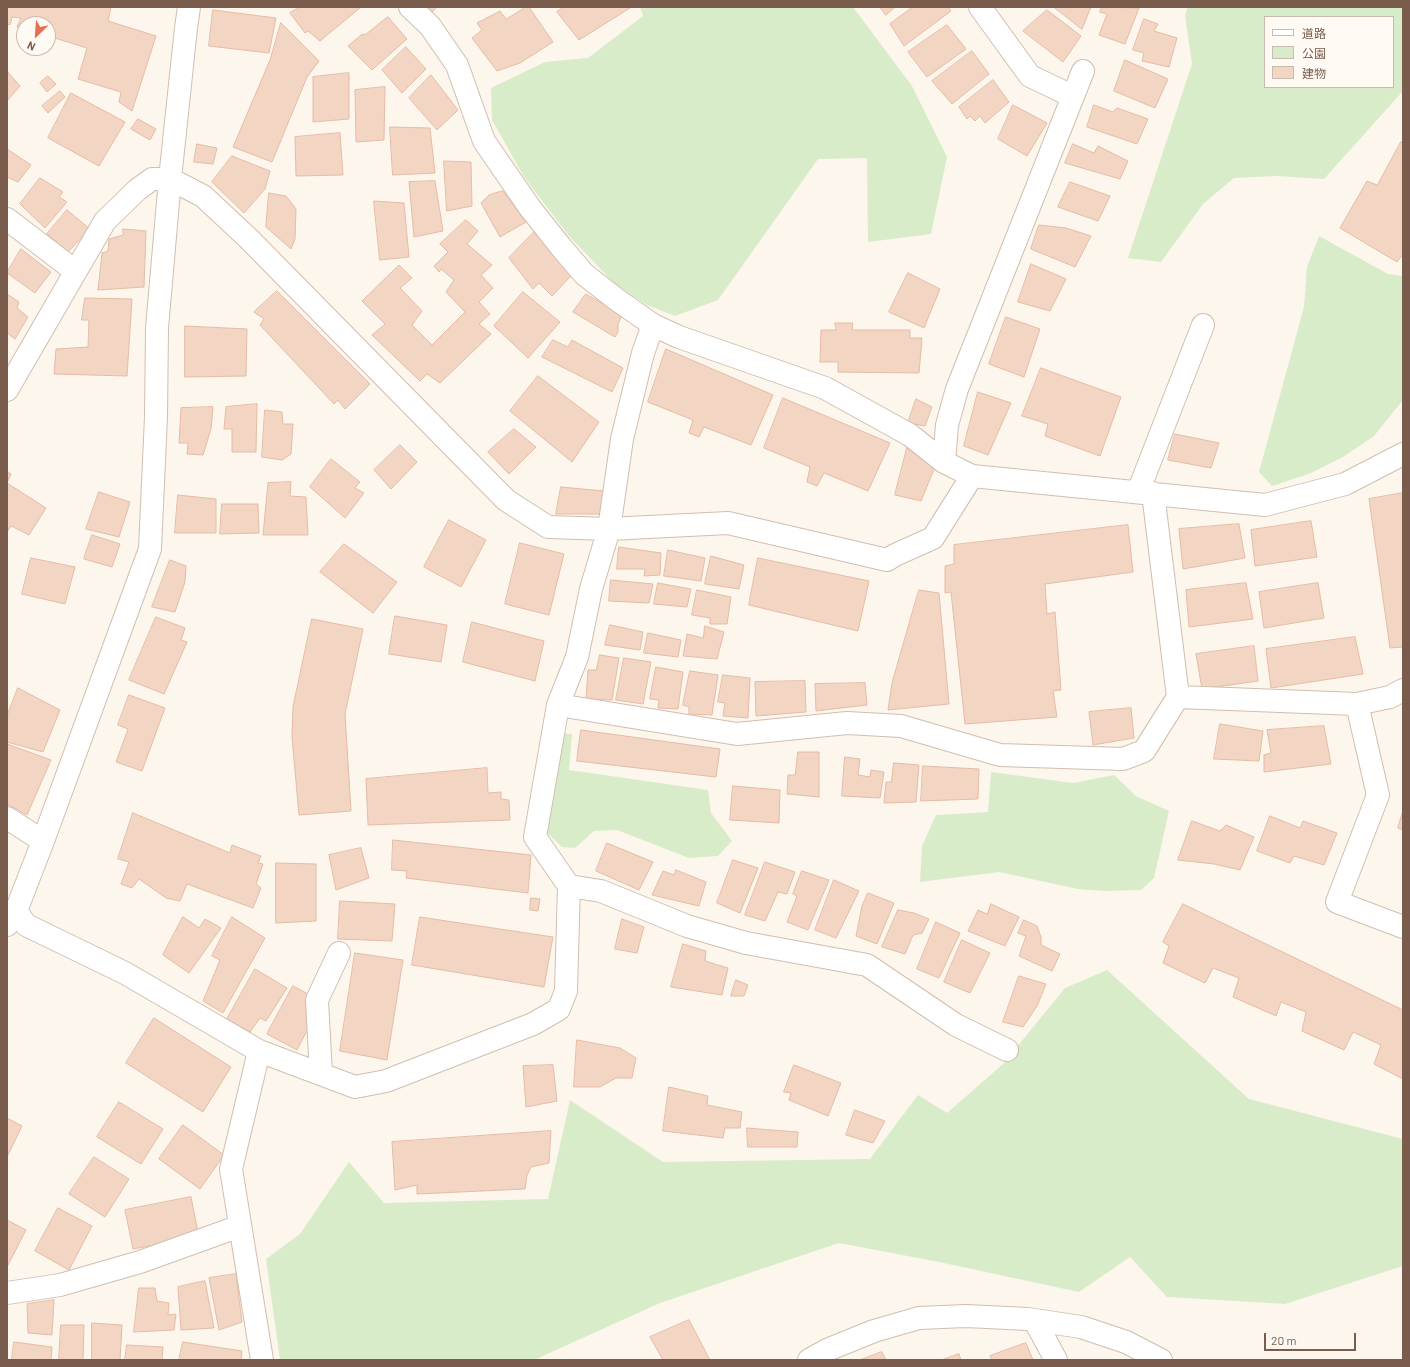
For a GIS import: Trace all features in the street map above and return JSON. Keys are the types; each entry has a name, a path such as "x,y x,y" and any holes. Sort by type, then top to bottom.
{"street":[{"path":"170,7 188,14 170,179 157,328 156,417 150,549 43,841 11,918 125,973 260,1050 355,1087 386,1081 533,1024 559,1009 566,991 569,886 535,837 558,705 577,657 590,589 609,529 622,439 643,352 653,324"},
{"path":"410,7 430,26 458,65 484,141 530,208 584,274 616,299 653,324 679,337 825,388 910,435 944,462 972,476 1264,505 1345,484 1403,454"},
{"path":"980,7 1030,76 1072,96"},
{"path":"944,462 947,425 957,389 1082,70"},
{"path":"7,390 105,221 137,190 152,179 170,179 203,196 249,239 506,500 548,527 609,529 728,523 887,560 933,538 972,476"},
{"path":"7,218 75,271"},
{"path":"558,705 737,734 846,722 901,726 1000,755 1123,759 1144,751 1178,697 1145,492 1204,325"},
{"path":"1178,697 1357,704 1390,698 1403,690"},
{"path":"1357,704 1378,795 1337,902 1403,927"},
{"path":"7,818 43,841"},
{"path":"569,886 602,891 687,926 746,943 866,965 956,1025 1007,1050"},
{"path":"321,1074 317,1000 339,953"},
{"path":"260,1050 231,1170 262,1360"},
{"path":"7,1292 60,1285 140,1262 240,1226"},
{"path":"809,1360 827,1350 874,1331 919,1318 966,1316 1035,1321 1081,1328 1126,1342 1161,1360"},
{"path":"1035,1321 1056,1360"}],"green space":[{"path":"640,7 853,7 912,86 947,157 931,234 868,242 867,158 818,159 718,300 675,316 647,305 616,285 569,236 524,177 492,120 491,88 545,62 588,58 643,16"},
{"path":"1188,7 1403,7 1403,91 1324,179 1277,176 1234,178 1203,204 1161,262 1128,258 1192,64 1185,15"},
{"path":"1319,236 1388,274 1403,276 1403,400 1374,436 1343,457 1311,473 1272,486 1259,472 1304,307 1307,267"},
{"path":"560,733 572,734 569,770 708,790 711,813 732,841 718,856 689,858 617,830 594,831 575,848 562,847 545,831"},
{"path":"991,772 1073,783 1114,775 1136,796 1169,811 1154,878 1141,890 1105,891 1078,889 999,872 920,882 922,846 936,815 988,812"},
{"path":"1107,970 1249,1099 1403,1139 1403,1266 1285,1304 1167,1297 1130,1257 1079,1292 939,1262 839,1243 660,1303 534,1360 280,1360 266,1259 300,1234 349,1162 384,1203 548,1199 570,1100 663,1162 870,1159 918,1095 947,1113 1003,1064 1065,988"}],"building":[{"path":"7,7 111,7 108,21 156,36 132,111 119,102 121,92 78,79 87,48 56,38 56,16 16,16 16,17 12,17 10,25 7,24"},
{"path":"300,7 361,7 320,41 308,31 305,33 290,13"},
{"path":"426,7 437,7 432,12"},
{"path":"526,7 529,7 553,42 520,63 497,71 472,38 482,30 477,23 500,11 506,19"},
{"path":"564,7 630,8 579,40 557,12"},
{"path":"880,7 895,7 886,15"},
{"path":"913,7 948,7 951,11 904,46 890,24"},
{"path":"1054,7 1091,7 1082,29"},
{"path":"1102,7 1139,8 1125,44 1099,35 1107,14 1100,12"},
{"path":"213,10 276,18 269,53 209,46"},
{"path":"1047,10 1081,36 1063,62 1023,31"},
{"path":"388,17 407,39 372,70 348,46 361,35 366,34"},
{"path":"1144,19 1158,24 1154,31 1177,38 1169,67 1142,61 1144,53 1133,50"},
{"path":"281,23 319,61 307,77 272,162 233,147 270,60"},
{"path":"947,25 966,49 927,77 908,52"},
{"path":"406,47 426,69 402,93 382,70"},
{"path":"972,51 989,74 952,104 932,81"},
{"path":"1125,60 1168,79 1155,108 1114,91"},
{"path":"7,71 20,86 7,101"},
{"path":"349,73 349,119 313,122 313,77"},
{"path":"431,75 458,110 437,130 409,98"},
{"path":"48,76 56,84 47,92 40,83"},
{"path":"993,80 1009,102 985,123 980,116 975,121 970,116 967,119 959,107"},
{"path":"385,87 384,140 356,142 355,90"},
{"path":"60,91 65,97 48,113 42,106"},
{"path":"71,93 125,122 99,166 48,138"},
{"path":"1013,105 1047,123 1027,156 998,139"},
{"path":"1094,105 1113,112 1117,108 1148,119 1137,144 1087,127"},
{"path":"138,119 156,129 150,140 131,129"},
{"path":"390,127 430,128 435,173 393,175"},
{"path":"340,133 343,175 296,176 295,137"},
{"path":"1401,142 1403,143 1403,254 1397,262 1340,228 1367,181 1377,185"},
{"path":"197,144 217,148 213,164 194,162"},
{"path":"1073,144 1094,153 1098,146 1128,161 1120,179 1065,163"},
{"path":"7,149 31,165 18,182 7,177"},
{"path":"232,156 270,171 265,189 244,213 212,182"},
{"path":"444,161 471,162 472,206 447,211"},
{"path":"40,178 63,192 59,197 67,202 45,228 20,204"},
{"path":"435,181 443,231 414,237 409,182"},
{"path":"1070,182 1110,196 1098,221 1058,207"},
{"path":"503,191 526,222 500,237 481,203 489,195"},
{"path":"269,193 286,196 296,209 295,239 291,249 266,227"},
{"path":"374,201 404,203 409,257 380,260"},
{"path":"67,210 90,229 68,252 47,234"},
{"path":"466,220 478,231 467,244 492,265 481,275 493,288 479,302 490,314 479,324 491,334 440,383 427,374 420,381 372,335 385,324 362,301 399,265 412,278 400,288 422,311 412,325 432,345 465,312 446,292 454,280 441,269 439,272 434,266 448,252 440,244"},
{"path":"1039,225 1066,228 1091,236 1075,267 1031,249"},
{"path":"123,229 146,231 144,287 98,290 102,253 108,251 109,239 123,235"},
{"path":"534,232 572,275 552,296 539,283 533,289 509,258"},
{"path":"21,249 51,272 35,293 7,273"},
{"path":"1031,264 1066,279 1050,311 1018,302"},
{"path":"908,273 940,289 924,328 889,312"},
{"path":"277,291 370,384 345,409 338,400 334,404 260,325 264,319 254,312"},
{"path":"523,292 560,322 528,358 494,326"},
{"path":"7,294 19,302 17,308 28,317 15,339 7,333"},
{"path":"586,294 622,315 618,324 618,332 615,337 573,312"},
{"path":"85,298 132,299 127,376 54,374 56,349 88,347 89,320 82,320"},
{"path":"1006,317 1040,329 1024,377 989,364"},
{"path":"835,323 853,323 852,330 910,330 910,338 922,338 919,373 838,372 838,362 820,362 821,330 836,330"},
{"path":"185,326 247,329 246,376 185,377"},
{"path":"553,340 568,347 572,340 623,368 612,392 542,357"},
{"path":"666,349 773,395 751,445 704,427 699,437 689,433 693,420 648,402"},
{"path":"1041,368 1121,397 1100,456 1045,436 1048,424 1022,416"},
{"path":"538,376 599,422 572,462 510,411"},
{"path":"978,392 1011,403 988,455 964,446"},
{"path":"783,398 890,443 868,491 824,473 817,486 807,482 810,467 764,448"},
{"path":"916,399 932,407 925,426 908,423"},
{"path":"257,404 256,452 232,452 232,429 224,429 226,407"},
{"path":"213,407 211,429 203,455 187,454 188,443 179,443 181,408"},
{"path":"265,410 282,412 283,424 293,424 291,454 282,460 262,457"},
{"path":"514,429 536,447 509,474 488,452"},
{"path":"1175,434 1219,443 1211,468 1168,460"},
{"path":"400,445 417,462 391,489 374,470"},
{"path":"907,448 935,467 921,501 895,495"},
{"path":"331,459 360,482 355,488 364,493 345,518 310,487"},
{"path":"7,472 11,474 7,483"},
{"path":"291,482 290,496 306,497 308,535 263,535 268,483"},
{"path":"7,483 46,508 29,535 11,526 7,532"},
{"path":"561,487 604,491 603,514 556,514"},
{"path":"99,492 130,502 119,537 86,529"},
{"path":"1403,493 1403,647 1390,648 1369,499"},
{"path":"178,495 216,499 216,533 175,533"},
{"path":"222,504 258,504 259,533 220,534"},
{"path":"449,520 486,540 461,587 424,567"},
{"path":"1311,521 1317,557 1255,566 1251,530"},
{"path":"1239,524 1245,558 1183,569 1179,529"},
{"path":"1128,525 1133,572 1045,584 1047,614 1055,612 1061,690 1053,691 1057,717 965,724 951,592 945,593 945,566 954,564 954,545"},
{"path":"92,535 120,544 112,567 84,559"},
{"path":"520,543 564,554 549,615 505,604"},
{"path":"344,544 397,582 373,613 320,572"},
{"path":"619,547 661,553 660,575 644,576 645,569 617,569"},
{"path":"668,550 705,558 701,581 664,576"},
{"path":"711,556 744,565 739,589 705,584"},
{"path":"31,558 75,567 65,604 22,594"},
{"path":"758,558 869,581 858,631 749,605"},
{"path":"170,560 186,566 185,582 175,612 152,607"},
{"path":"611,580 653,584 649,603 609,601"},
{"path":"658,583 691,589 687,607 654,604"},
{"path":"1246,583 1253,619 1189,627 1186,590"},
{"path":"1318,583 1324,618 1264,628 1259,592"},
{"path":"697,590 731,597 727,624 710,624 710,618 692,615"},
{"path":"919,590 939,593 949,704 888,710 892,683"},
{"path":"395,616 447,625 441,662 389,654"},
{"path":"156,617 185,628 181,640 187,642 164,694 129,680"},
{"path":"312,619 363,629 345,714 351,811 299,815 292,737 293,707"},
{"path":"472,622 544,641 535,681 463,662"},
{"path":"610,625 643,632 640,650 605,645"},
{"path":"705,626 724,632 717,659 683,656 687,634 703,638"},
{"path":"648,633 681,640 678,657 644,653"},
{"path":"1355,637 1363,674 1271,688 1266,649"},
{"path":"1254,646 1258,681 1202,689 1196,654"},
{"path":"600,655 619,658 612,700 586,699 588,670 596,670"},
{"path":"624,658 651,662 643,704 616,700"},
{"path":"656,667 683,672 678,709 658,708 659,700 650,699"},
{"path":"690,671 718,675 712,715 689,714 689,707 683,705"},
{"path":"723,675 750,678 748,718 723,716 725,703 718,702"},
{"path":"805,681 806,712 756,716 755,682"},
{"path":"865,683 867,705 816,711 815,684"},
{"path":"18,688 60,710 43,752 7,742 7,716"},
{"path":"129,695 165,708 142,771 116,762 128,729 118,725"},
{"path":"1131,708 1134,738 1093,745 1089,712"},
{"path":"1220,724 1263,731 1259,761 1214,759"},
{"path":"1324,726 1331,764 1264,772 1264,755 1271,753 1267,730"},
{"path":"581,730 720,749 716,777 577,761"},
{"path":"7,744 51,760 27,815 7,804"},
{"path":"798,752 819,752 819,797 787,794 788,775 795,775"},
{"path":"845,757 860,759 858,775 870,777 871,770 884,772 880,798 842,796"},
{"path":"894,763 919,765 916,802 884,803 886,782 891,782"},
{"path":"923,766 979,769 978,799 921,801"},
{"path":"487,768 488,793 501,792 501,799 509,800 510,820 368,825 366,779"},
{"path":"733,786 780,790 779,823 730,820"},
{"path":"1403,811 1403,830 1398,828"},
{"path":"133,813 230,853 232,845 261,856 258,863 263,864 256,884 261,888 253,908 187,884 180,901 166,898 139,879 132,888 121,884 129,862 118,859"},
{"path":"1270,816 1300,828 1303,821 1337,833 1324,865 1294,856 1290,863 1257,851"},
{"path":"1192,821 1220,831 1226,825 1254,837 1240,870 1214,864 1178,860"},
{"path":"393,840 531,855 528,893 406,878 407,871 392,870"},
{"path":"607,843 653,862 639,890 596,871"},
{"path":"361,848 369,878 336,890 329,855"},
{"path":"733,860 758,868 740,913 717,903"},
{"path":"765,862 795,872 787,894 778,892 765,921 745,915"},
{"path":"276,863 316,864 316,921 276,923"},
{"path":"676,870 706,882 699,906 652,895 663,871 674,875"},
{"path":"802,871 829,880 808,930 787,922 797,896 793,894"},
{"path":"834,880 859,891 836,938 815,930"},
{"path":"868,893 894,903 877,944 856,936 862,906"},
{"path":"531,898 540,899 538,911 530,910"},
{"path":"340,901 395,904 392,941 338,939"},
{"path":"991,904 1019,917 1005,946 968,931 978,910 987,914"},
{"path":"1183,904 1403,1010 1403,1079 1374,1064 1381,1045 1353,1032 1344,1050 1302,1031 1306,1012 1281,1002 1276,1016 1233,997 1239,978 1213,968 1205,983 1163,963 1169,946 1163,942"},
{"path":"898,910 914,913 929,919 922,933 913,935 905,954 882,947"},
{"path":"183,917 199,928 205,919 221,928 189,973 163,955"},
{"path":"232,917 265,938 223,1013 203,1001 220,960 212,956"},
{"path":"420,917 553,937 544,987 412,965"},
{"path":"622,919 644,927 637,953 615,949"},
{"path":"1024,920 1037,926 1041,937 1041,945 1060,954 1052,971 1019,956 1026,936 1018,933"},
{"path":"936,922 960,933 939,978 917,969"},
{"path":"962,940 990,953 970,993 944,982"},
{"path":"683,944 706,951 705,961 728,968 722,995 671,987"},
{"path":"355,953 403,960 387,1060 340,1051"},
{"path":"255,969 287,988 266,1021 260,1018 250,1032 227,1019"},
{"path":"1019,976 1046,984 1037,1006 1023,1027 1003,1022"},
{"path":"736,980 748,985 744,996 731,996"},
{"path":"293,986 310,995 310,1025 297,1050 267,1034"},
{"path":"154,1018 231,1067 203,1112 126,1063"},
{"path":"577,1040 620,1048 636,1058 632,1078 616,1078 600,1087 574,1087"},
{"path":"553,1065 557,1101 526,1107 523,1066"},
{"path":"794,1065 841,1083 828,1116 789,1100 791,1093 784,1092"},
{"path":"669,1087 708,1096 707,1105 742,1112 740,1128 725,1128 723,1138 663,1131"},
{"path":"119,1102 163,1129 141,1164 97,1137"},
{"path":"855,1110 885,1121 873,1143 846,1135"},
{"path":"7,1118 22,1126 7,1157"},
{"path":"183,1125 224,1155 200,1189 159,1159"},
{"path":"747,1128 798,1132 797,1147 748,1147"},
{"path":"551,1131 549,1163 531,1167 527,1175 525,1189 417,1194 417,1185 395,1190 392,1142"},
{"path":"94,1157 129,1179 105,1217 69,1194"},
{"path":"191,1197 199,1237 133,1249 125,1210"},
{"path":"58,1208 92,1226 69,1270 35,1251"},
{"path":"7,1220 26,1230 7,1267"},
{"path":"236,1274 242,1322 219,1330 209,1278"},
{"path":"205,1281 214,1328 181,1330 178,1287"},
{"path":"139,1288 155,1288 157,1301 169,1303 168,1315 176,1314 174,1330 134,1332"},
{"path":"54,1300 52,1335 28,1333 27,1304"},
{"path":"689,1320 710,1360 663,1360 650,1337"},
{"path":"92,1323 122,1325 120,1360 92,1360"},
{"path":"61,1325 84,1325 83,1360 59,1360"},
{"path":"14,1342 52,1347 51,1360 12,1360"},
{"path":"183,1342 242,1351 241,1360 179,1360"},
{"path":"1026,1343 1033,1360 992,1360 990,1356"},
{"path":"127,1345 163,1347 162,1360 125,1360"},
{"path":"882,1352 886,1360 860,1360"},
{"path":"959,1354 961,1360 942,1360"}]}
